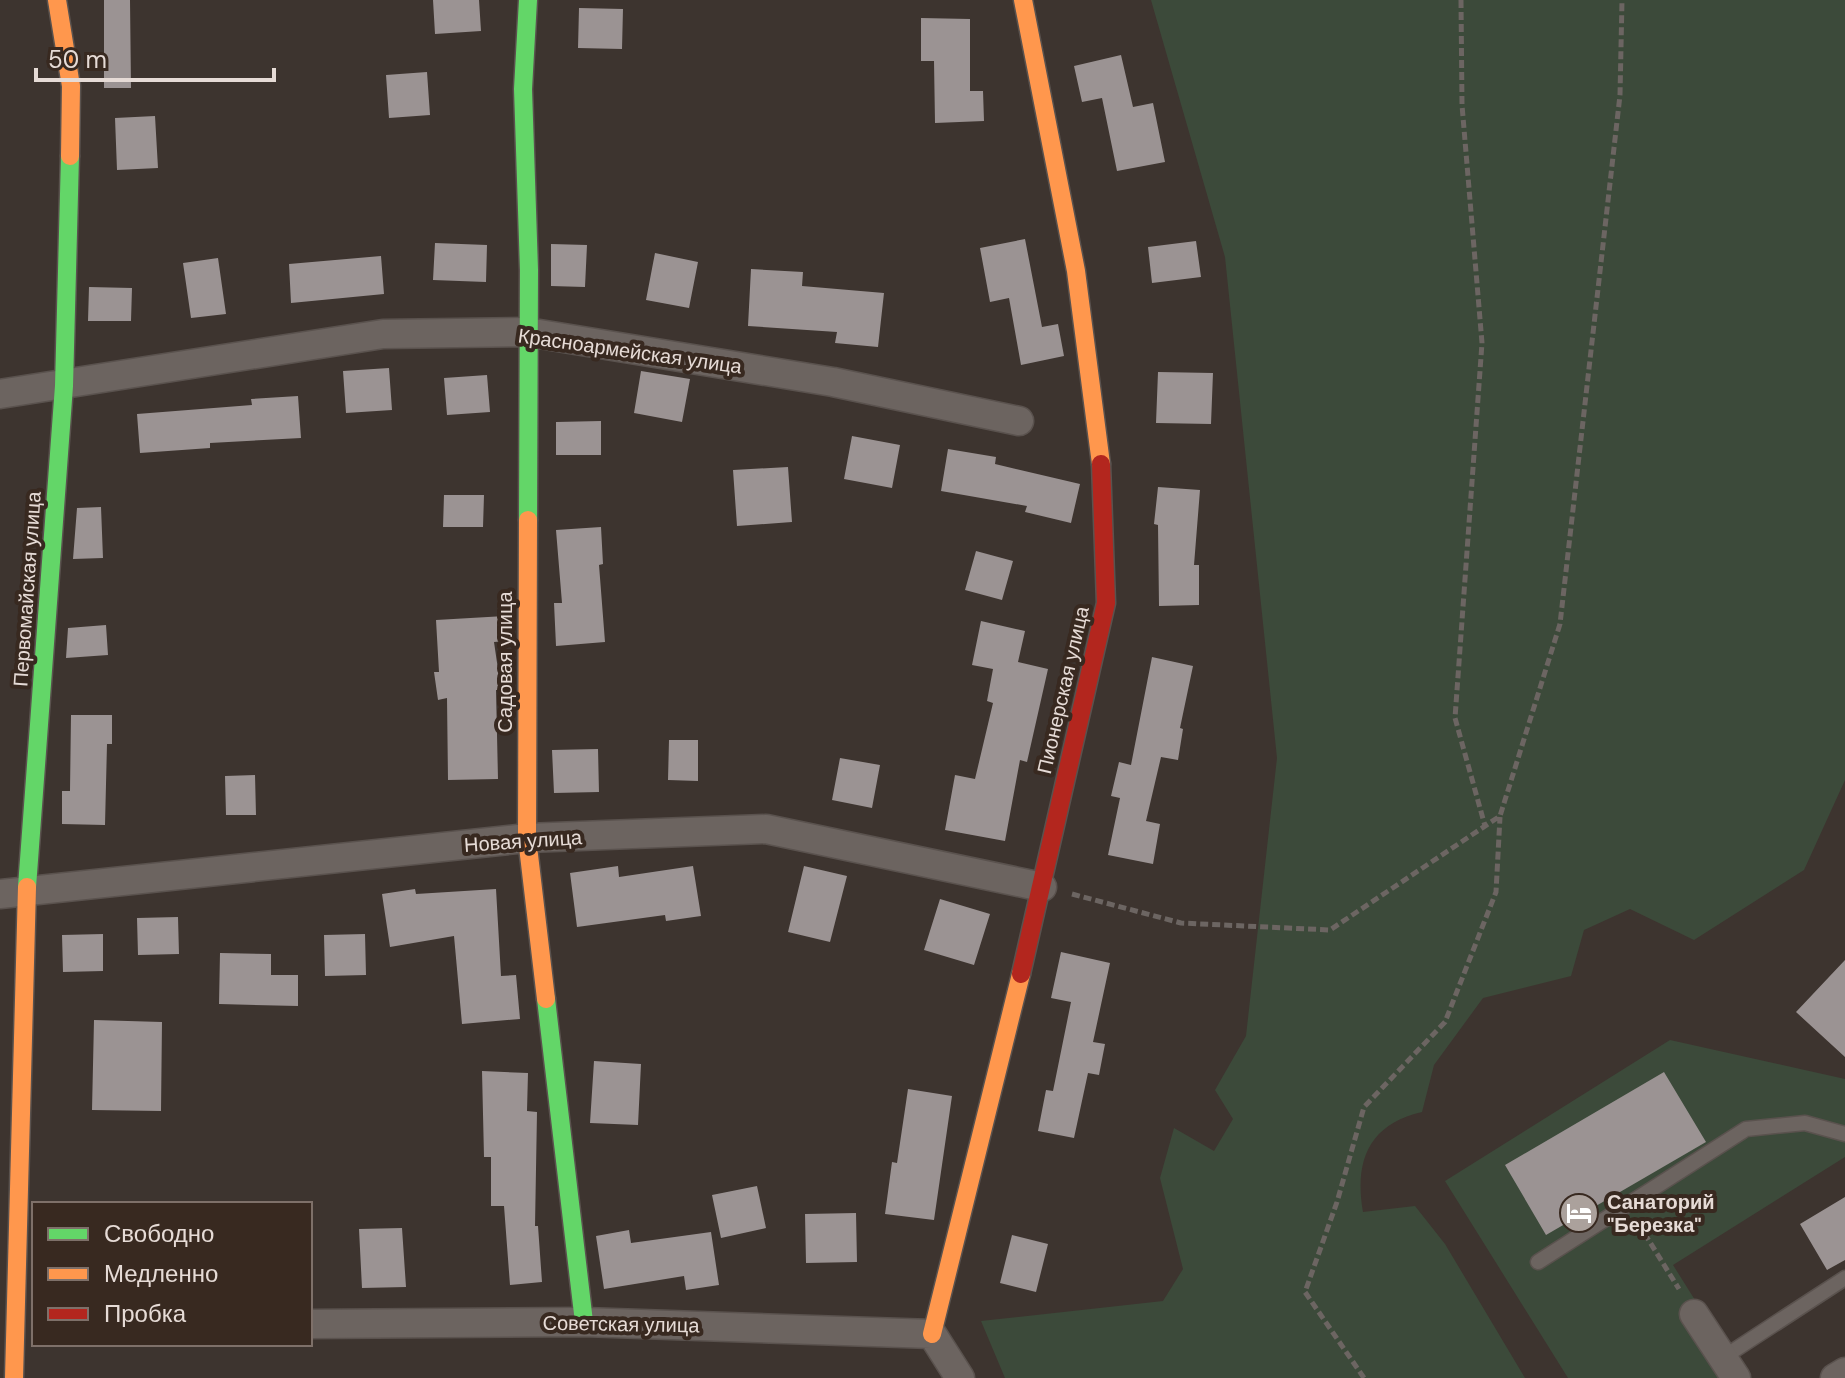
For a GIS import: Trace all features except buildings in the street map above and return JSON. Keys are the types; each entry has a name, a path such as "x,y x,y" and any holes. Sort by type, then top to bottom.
{"street":[{"name":"Первомайская улица","path":"14,1378 13,893 64,386 71,86 57,0"},
{"name":"Садовая улица","path":"528,0 523,89 527,332 527,838 584,1322"},
{"name":"Пионерская улица","path":"932,1334 1042,887 1106,603 1100,442 1076,271 1023,0"},
{"name":"Красноармейская улица","path":"0,394 383,334 527,332 833,382 1019,421"},
{"name":"Новая улица","path":"13,893 527,838 766,829 1042,887"},
{"path":"1694,1314 1730,1368"},
{"name":"Советская улица","path":"312,1324 584,1322 932,1334"},
{"path":"932,1334 960,1378"},
{"path":"1835,1378 1845,1372"}],"lane":[{"path":"1538,1262 1746,1129 1805,1123 1845,1134"},
{"path":"1730,1368 1845,1278"}],"path":[{"path":"1461,0 1462,105 1482,343 1455,718 1485,826"},
{"path":"1364,1378 1305,1292 1337,1202 1364,1107 1445,1022 1496,892 1500,816 1560,624 1620,95 1622,0"},
{"path":"1042,887 1181,923 1330,930 1500,816"},
{"path":"1627,1205 1694,1314"}],"green space":[{"path":"1151,0 1845,0 1845,780 1804,870 1694,940 1630,909 1584,930 1571,976 1483,998 1434,1065 1422,1112 1404,1118 1378,1135 1364,1161 1361,1177 1363,1212 1415,1206 1445,1244 1525,1378 1005,1378 981,1321 1163,1301 1183,1269 1160,1178 1174,1128 1214,1151 1233,1119 1215,1090 1246,1036 1277,758 1225,257"},
{"path":"1670,1040 1845,1079 1845,1157 1673,1265 1744,1378 1568,1378 1445,1181"}],"traffic: fast":[{"path":"528,0 523,89 529,270 528,520"},
{"path":"27,887 64,386 70,156"},
{"path":"546,999 584,1322"}],"traffic: slow":[{"path":"57,0 71,86 70,156"},
{"path":"1023,0 1076,271 1101,464"},
{"path":"528,520 527,838 546,999"},
{"path":"14,1378 27,887"},
{"path":"932,1334 1021,974"}],"traffic: jam":[{"path":"1021,974 1106,603 1101,464"}],"place":[{"name":"Санаторий \"Березка\"","path":"1579,1213"}]}
